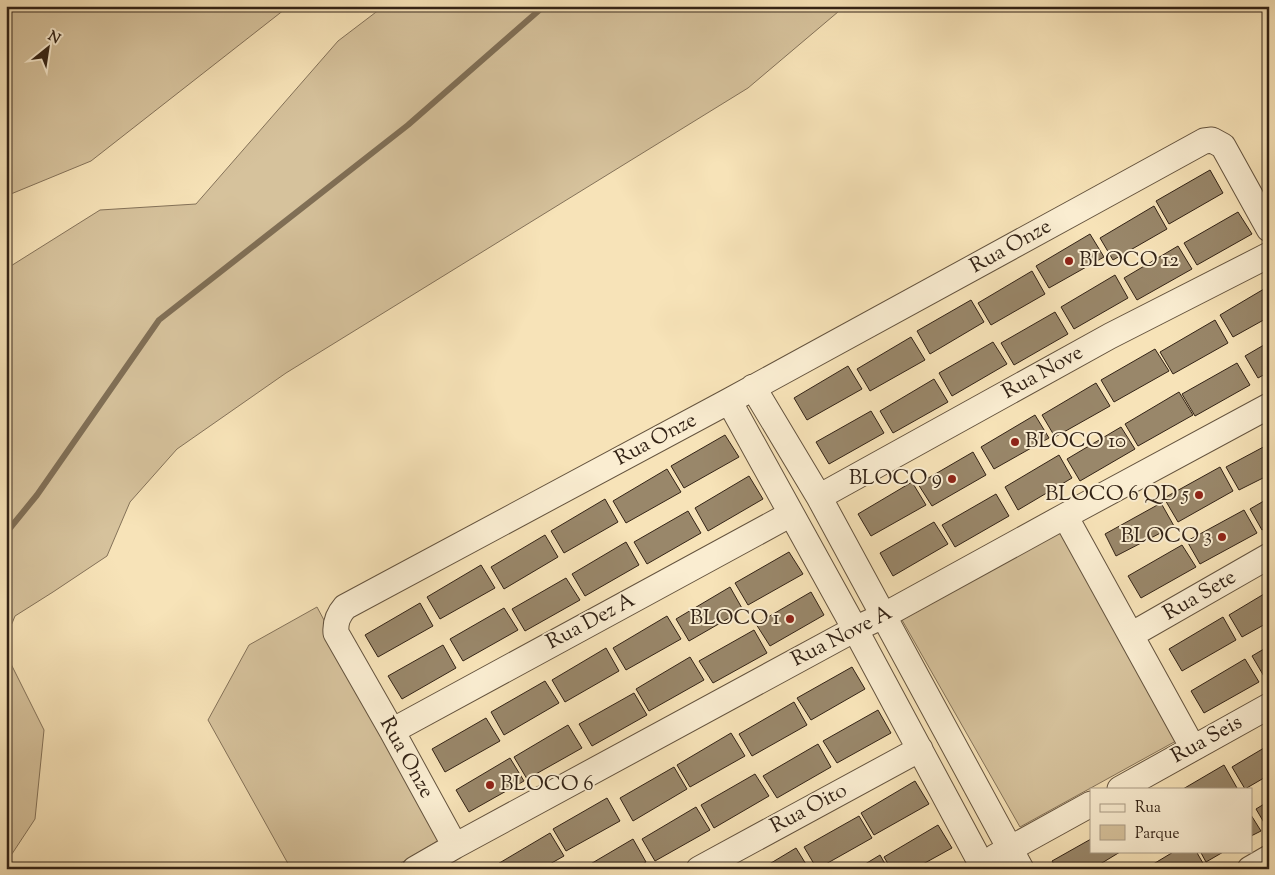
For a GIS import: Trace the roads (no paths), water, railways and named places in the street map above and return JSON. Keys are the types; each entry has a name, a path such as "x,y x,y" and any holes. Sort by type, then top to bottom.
{"street":[{"name":"Rua Onze","path":"455,846 336,633 335,624 339,614 345,607 730,401 1204,141 1212,140 1223,146 1269,229"},
{"name":"Rua Nove","path":"819,497 1110,336 1269,255"},
{"path":"753,387 819,497 1015,859"},
{"path":"730,401 920,749 978,867 1015,859 1090,805"},
{"name":"Rua Nove A","path":"415,869 1269,406"},
{"name":"Rua Dez A","path":"392,731 791,514"},
{"path":"1065,516 1193,748"},
{"name":"Rua Sete","path":"1131,635 1269,556"},
{"name":"Rua Seis","path":"1122,788 1269,706"},
{"name":"Rua Oito","path":"699,869 920,749"},
{"path":"1250,869 1269,858"}],"waterway":[{"path":"6,533 37,495 159,320 408,125 544,6"}],"place":[{"name":"BLOCO 12","path":"1069,261"},
{"name":"BLOCO 10","path":"1015,442"},
{"name":"BLOCO 9","path":"952,479"},
{"name":"BLOCO 6 QD 5","path":"1199,495"},
{"name":"BLOCO 3","path":"1222,537"},
{"name":"BLOCO 1","path":"790,619"},
{"name":"BLOCO 6","path":"490,785"}]}
